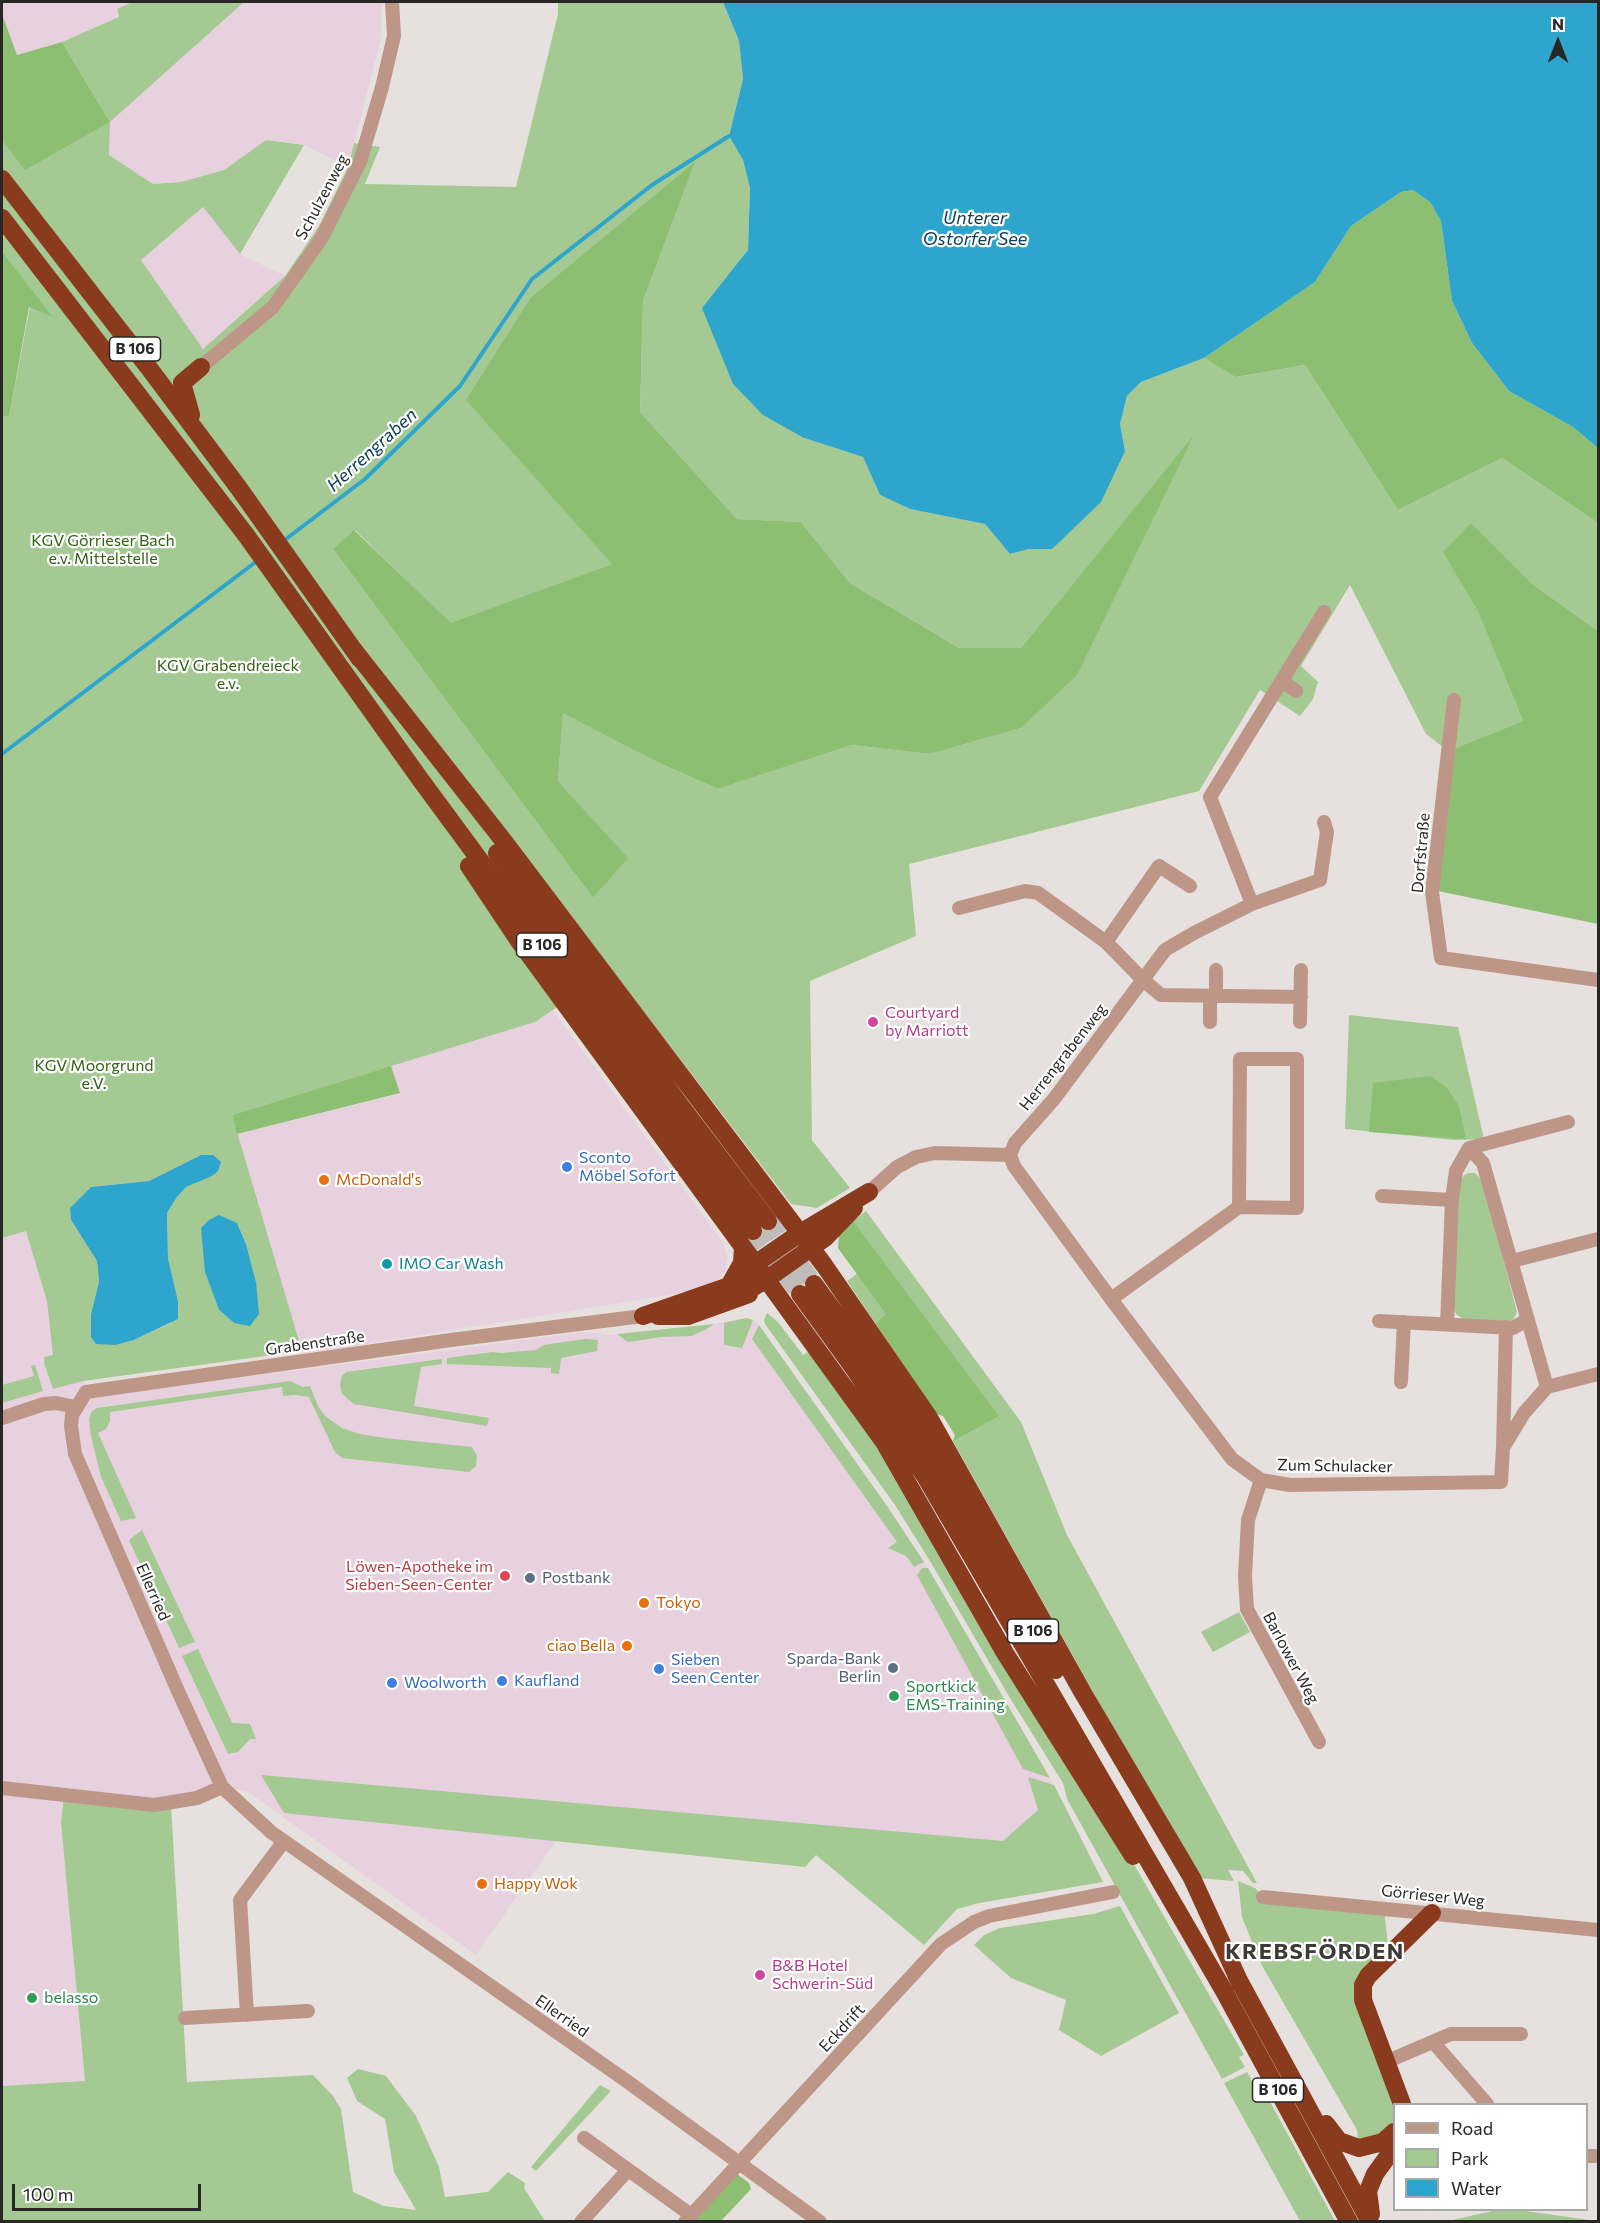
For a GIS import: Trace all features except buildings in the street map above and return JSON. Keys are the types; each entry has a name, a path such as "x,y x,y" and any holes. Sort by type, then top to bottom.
{"highway":[{"name":"B 106","path":"2,179 152,372 264,522 449,786 680,1105 760,1226 420,779 246,535 2,218"},
{"path":"182,383 201,367"},
{"path":"152,372 182,383"},
{"path":"182,383 188,411 238,487"},
{"path":"354,649 485,817 787,1217 797,1223 805,1245 824,1265 928,1416 1083,1694 1192,1878 1233,1988"},
{"path":"334,658 369,721 519,941 743,1247 767,1262 780,1297 884,1442 1005,1653 1155,1891 1233,1988"},
{"path":"733,1291 767,1262 805,1245 869,1192"},
{"path":"767,1262 805,1245"},
{"path":"733,1291 742,1263 743,1247"},
{"name":"B 106","path":"807,1289 855,1370 925,1476 1233,1988 1299,2089 1371,2222"},
{"path":"643,1316 733,1291 767,1293 780,1297"},
{"path":"1402,2103 1364,2000 1364,1985 1368,1976 1432,1913"},
{"name":"B 106","path":"1233,1988 1349,2222"},
{"path":"1299,2089 1339,2141 1359,2148 1383,2142 1393,2134"},
{"path":"1371,2222 1368,2191 1375,2174 1393,2147"}],"street":[{"name":"Schulzenweg","path":"201,367 273,307 321,239 360,162 394,36 392,2"},
{"path":"1252,904 1210,796 1323,612"},
{"path":"1282,681 1296,691"},
{"name":"Dorfstraße","path":"1454,700 1432,892 1440,958 1599,980"},
{"name":"Herrengrabenweg","path":"1010,1155 1015,1143 1054,1099 1165,950 1252,904 1320,880 1327,832 1324,822"},
{"path":"1106,942 1160,866 1190,886"},
{"path":"959,908 1025,891 1038,893 1061,912 1106,942 1161,995 1300,997"},
{"path":"1210,1022 1216,970"},
{"path":"1300,1022 1301,970"},
{"path":"1111,1299 1239,1207 1297,1208 1297,1059 1240,1059 1239,1207"},
{"path":"1446,1323 1452,1200 1456,1171 1469,1148 1568,1122"},
{"path":"1469,1148 1483,1163 1547,1387"},
{"path":"869,1192 897,1167 915,1157 935,1153 1010,1155"},
{"name":"Zum Schulacker","path":"1010,1155 1014,1166 1111,1299 1232,1459 1261,1480 1290,1485 1501,1482 1503,1449"},
{"path":"1382,1196 1452,1200"},
{"path":"1512,1261 1599,1239"},
{"name":"Grabenstraße","path":"75,1407 86,1392 451,1340 643,1316"},
{"path":"1379,1321 1513,1328 1528,1319"},
{"path":"1401,1382 1404,1322"},
{"path":"1503,1449 1506,1327"},
{"path":"1503,1449 1524,1413 1547,1387 1599,1374"},
{"path":"2,1418 44,1404 56,1403 75,1407"},
{"name":"Ellerried","path":"75,1407 71,1426 75,1454 222,1787 284,1841 741,2163 820,2222"},
{"name":"Barlower Weg","path":"1261,1480 1248,1520 1245,1576 1247,1609 1319,1743"},
{"path":"2,1788 154,1805 197,1798 222,1787"},
{"path":"247,2015 240,1900 284,1841"},
{"name":"Eckdrift","path":"584,2138 688,2218 941,1944 974,1922 989,1916 1113,1892"},
{"name":"Görrieser Weg","path":"1263,1897 1599,1930"},
{"path":"185,2018 308,2011"},
{"path":"1388,2061 1451,2034 1521,2034"},
{"path":"1433,2042 1486,2103"},
{"path":"581,2222 628,2170"}],"shaded area":[{"path":"2,2 132,2 117,9 119,17 62,42 17,55 2,14"},
{"path":"244,2 382,2 381,38 348,167 304,145 266,140 224,170 181,182 153,184 109,155 110,122"},
{"path":"203,207 240,254 285,276 203,349 141,260"},
{"path":"552,1009 722,1241 728,1257 725,1272 712,1285 670,1295 328,1350 302,1351 237,1134 399,1094 391,1066 535,1022"},
{"path":"32,1177 89,1398 584,1332 612,1335 714,1324 746,1318 753,1320 759,1325 887,1506 928,1568 1054,1785 1086,1848 556,1841 476,1955 248,1792 222,1787 184,1802 64,1796 61,1823 85,2082 2,2086 2,1187"}],"green space":[{"path":"132,2 244,2 110,122 62,42 119,17 117,9"},
{"path":"558,2 723,2 739,41 743,79 729,136 743,160 750,188 748,250 729,276 804,438 863,457 880,495 910,509 985,524 1010,554 1029,549 1052,549 1125,451 1120,424 1127,396 1141,382 1204,358 1237,377 1305,365 1398,510 1502,458 1598,523 1598,631 1531,583 1478,610 1523,721 1448,751 1426,734 1350,585 1301,666 1318,682 1313,699 1300,716 1260,690 1199,791 909,864 916,936 810,981 812,1140 850,1188 817,1208 791,1204 612,970 535,1022 232,1115 302,1351 83,1381 53,1389 44,1363 44,1357 53,1355 47,1301 26,1231 2,1238 2,416 9,417 30,306 52,316 2,251 2,141 25,169 110,122 109,155 153,184 181,182 224,170 266,140 304,145 240,254 203,207 141,260 203,349 285,276 319,226 348,167 354,143 380,147 365,184 516,187 558,14","holes":["694,164 643,301 640,412 737,519 801,522 850,583 959,648 1021,648 1193,438 1021,728 930,754 852,745 718,789 657,762 563,712 558,781 627,858 593,898 333,549 355,530 451,624 612,564 531,297","201,1155 198,1181 186,1187 167,1213 168,1258 178,1301 171,1323 134,1340 91,1314 99,1282 97,1261 71,1220 70,1208 91,1187 149,1181","237,1223 246,1244 256,1282 234,1323 219,1310 205,1271"]},
{"path":"2,14 17,55 62,42 110,122 25,170 2,141"},
{"path":"695,162 643,301 640,412 737,519 801,522 850,583 959,648 1021,648 1194,435 1077,675 1021,728 930,754 852,745 718,789 657,762 563,713 558,781 628,858 593,898 333,549 354,530 451,623 612,564 466,400 531,297"},
{"path":"1413,190 1430,202 1441,221 1452,301 1472,343 1509,391 1573,427 1598,448 1598,523 1502,458 1398,510 1305,365 1236,377 1204,358 1315,282 1351,226 1401,192"},
{"path":"2,251 53,317 29,307 9,417 2,416"},
{"path":"1471,523 1531,583 1598,631 1598,924 1433,890 1448,751 1523,721 1478,611 1443,552"},
{"path":"1349,1015 1458,1027 1484,1139 1453,1140 1345,1129"},
{"path":"391,1066 400,1093 237,1134 232,1115"},
{"path":"1431,1076 1447,1088 1459,1106 1466,1139 1369,1132 1373,1083"},
{"path":"1475,1173 1483,1181 1517,1312 1512,1322 1466,1321 1456,1314 1453,1308 1460,1183 1464,1175"},
{"path":"866,1211 1021,1422 1067,1535 1257,1883 1253,1883 1243,1871 1228,1870 1234,1881 1197,1878 953,1441 955,1435 943,1415 937,1414 919,1389 847,1281 857,1274 838,1248 853,1221"},
{"path":"853,1221 999,1416 953,1441 955,1435 943,1416 937,1414 876,1324 886,1314 838,1248 839,1235"},
{"path":"767,1313 778,1322 803,1355 808,1352 855,1409 1113,1828 1244,2055 1239,2057 1245,2067 1222,2079 1067,1799 1063,1783 895,1505 765,1324"},
{"path":"746,1318 753,1320 742,1348 724,1345 724,1323"},
{"path":"714,1324 691,1336 628,1342 617,1334"},
{"path":"759,1325 924,1562 914,1567 906,1556 888,1548 897,1542 752,1339"},
{"path":"585,1339 598,1340 597,1351 561,1358 559,1374 551,1373 551,1368 447,1364 447,1358 493,1352 536,1350 544,1345"},
{"path":"442,1359 442,1364 421,1367 414,1406 489,1418 487,1426 354,1404 342,1394 340,1384 346,1372"},
{"path":"35,1365 43,1391 2,1403 2,1385 34,1376 31,1366"},
{"path":"290,1381 303,1387 310,1386 325,1416 342,1428 385,1438 472,1447 477,1456 476,1466 469,1472 342,1458 335,1452 309,1397 283,1396 282,1387 110,1412 110,1421 106,1429 98,1433 136,1518 121,1521 101,1477 91,1436 89,1419 92,1411 97,1408"},
{"path":"142,1530 195,1642 179,1648 129,1540"},
{"path":"922,1568 928,1568 1050,1778 1023,1769 917,1575"},
{"path":"1239,1612 1250,1632 1213,1652 1201,1632"},
{"path":"198,1649 232,1723 250,1724 256,1739 250,1739 238,1752 228,1754 182,1656"},
{"path":"261,1775 1003,1841 1038,1810 1028,1777 1054,1785 1103,1882 979,1903 957,1909 924,1945 816,1855 805,1867 284,1813"},
{"path":"64,1796 171,1804 187,2082 313,2075 333,2096 341,2109 353,2192 384,2206 416,2210 394,2172 385,2119 357,2101 347,2078 358,2069 386,2076 416,2116 439,2167 445,2197 488,2192 508,2172 525,2183 524,2188 545,2221 2,2222 2,2086 85,2081 61,1823"},
{"path":"1238,1881 1255,1888 1263,1897 1384,1908 1389,1955 1363,1985 1394,2103 1393,2132 1359,2148 1357,2130 1261,1964 1242,1917"},
{"path":"1120,1906 1179,2013 1101,2056 1059,2030 1066,2000 1011,1978 974,1945 984,1935 1000,1928 1093,1914"},
{"path":"1247,2072 1257,2090 1262,2087 1335,2221 1300,2221 1224,2083"},
{"path":"600,2085 611,2091 536,2171 531,2167"},
{"path":"733,2171 749,2183 751,2189 721,2221 685,2222"},
{"path":"1493,2211 1525,2211 1597,2221 1448,2221"}],"water":[{"name":"Unterer Ostorfer See","path":"723,2 1598,2 1598,448 1573,427 1509,391 1472,343 1452,301 1441,221 1430,202 1413,190 1401,192 1351,226 1315,282 1204,358 1141,382 1127,396 1120,424 1125,451 1101,502 1052,549 1029,549 1010,554 985,524 910,509 880,495 863,457 804,438 763,415 733,384 702,308 748,250 750,188 743,160 729,136 743,79 739,41"},
{"path":"201,1155 213,1155 221,1162 218,1171 186,1187 167,1213 168,1258 178,1301 178,1319 134,1340 115,1345 96,1344 91,1337 91,1314 99,1282 97,1261 71,1220 70,1208 91,1187 149,1181"},
{"path":"219,1215 237,1223 246,1244 256,1282 259,1314 250,1326 234,1323 219,1310 205,1272 201,1228 209,1220"}],"waterway":[{"name":"Herrengraben","path":"282,542 365,479 460,386 532,279 652,185 729,136"},
{"name":"Herrengraben","path":"2,754 257,561"}],"tunnel":[{"path":"768,1221 814,1284"},
{"path":"753,1231 800,1294"}],"place":[{"name":"Courtyard by Marriott","path":"873,1022"},
{"name":"Sconto Möbel Sofort","path":"567,1167"},
{"name":"McDonald's","path":"324,1180"},
{"name":"IMO Car Wash","path":"387,1264"},
{"name":"Löwen-Apotheke im Sieben-Seen-Center","path":"505,1576"},
{"name":"Postbank","path":"530,1578"},
{"name":"Tokyo","path":"644,1603"},
{"name":"ciao Bella","path":"627,1646"},
{"name":"Sparda-Bank Berlin","path":"893,1668"},
{"name":"Sieben Seen Center","path":"659,1669"},
{"name":"Kaufland","path":"502,1681"},
{"name":"Woolworth","path":"392,1683"},
{"name":"Sportkick EMS-Training","path":"894,1696"},
{"name":"Happy Wok","path":"482,1884"},
{"name":"B&B Hotel Schwerin-Süd","path":"760,1975"},
{"name":"belasso","path":"32,1998"}],"district":[{"name":"KREBSFÖRDEN","path":"1315,1952"}],"park label":[{"name":"KGV Görrieser Bach e.v. Mittelstelle","path":"103,550"},
{"name":"KGV Grabendreieck e.v.","path":"228,675"},
{"name":"KGV Moorgrund e.V.","path":"94,1075"}]}
